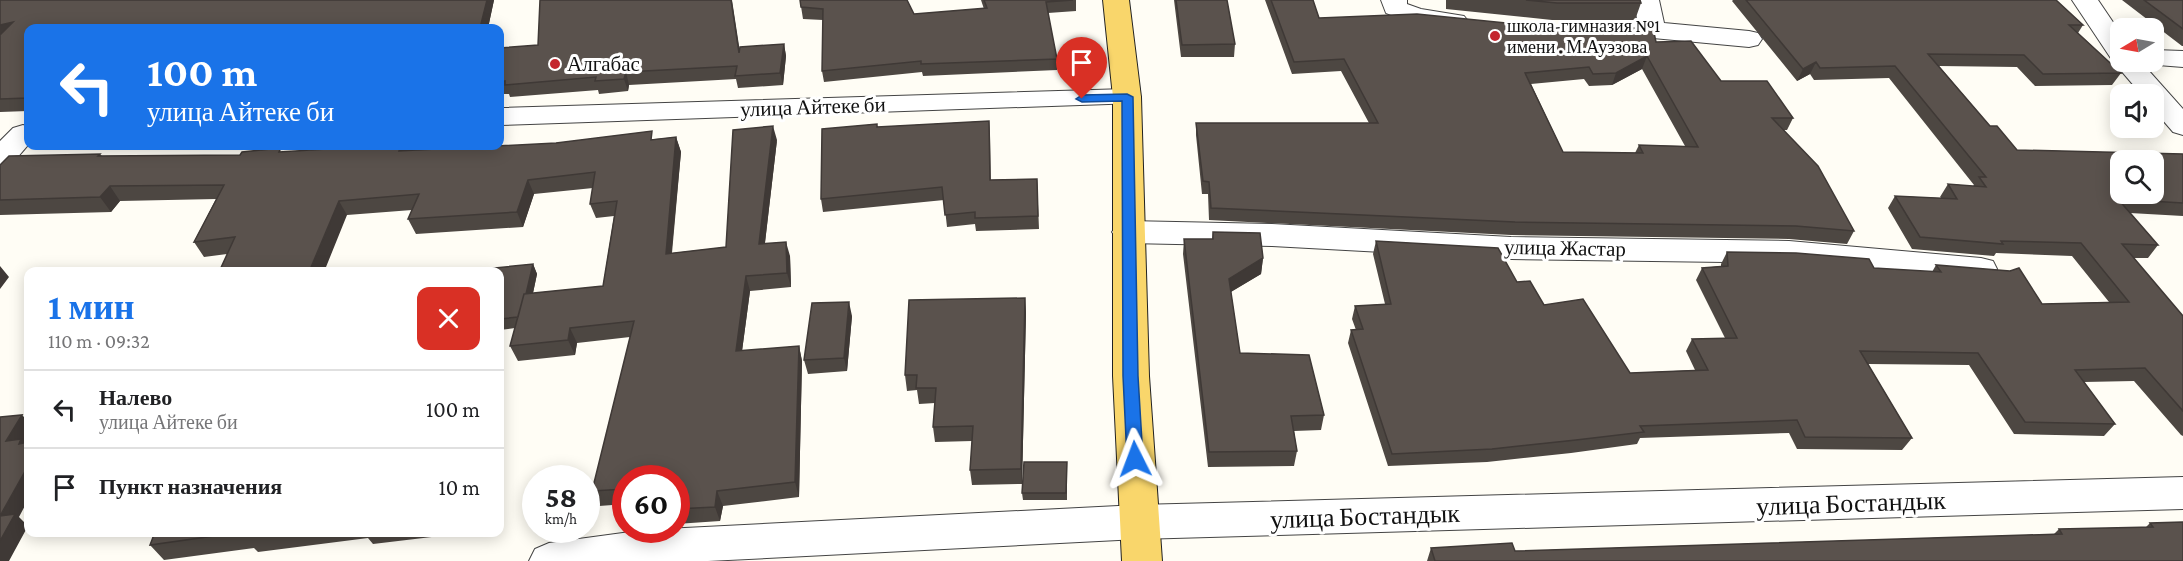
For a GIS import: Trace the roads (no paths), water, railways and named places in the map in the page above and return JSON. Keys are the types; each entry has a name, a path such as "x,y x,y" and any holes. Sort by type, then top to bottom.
{"main road":[{"path":"1116,0 1127,97 1131,376 1142,561"}],"street":[{"path":"1394,0 1395,8 1416,16 1482,24"},
{"path":"1646,0 1653,30"},
{"path":"2085,0 2110,38"},
{"path":"1584,31 1653,30 1749,39"},
{"path":"2164,58 2183,59"},
{"path":"2136,72 2183,126"},
{"name":"улица Айтеке би","path":"504,117 1127,97"},
{"path":"0,159 17,134"},
{"name":"улица Жастар","path":"1128,232 1272,235 1511,248 1789,252 2001,270"},
{"name":"улица Бостандык","path":"549,561 645,547 1138,522 2183,493"}],"place":[{"name":"школа-гимназия №1 имени . М.Ауэзова","path":"1495,36"},
{"name":"Алгабас","path":"555,64"}]}
